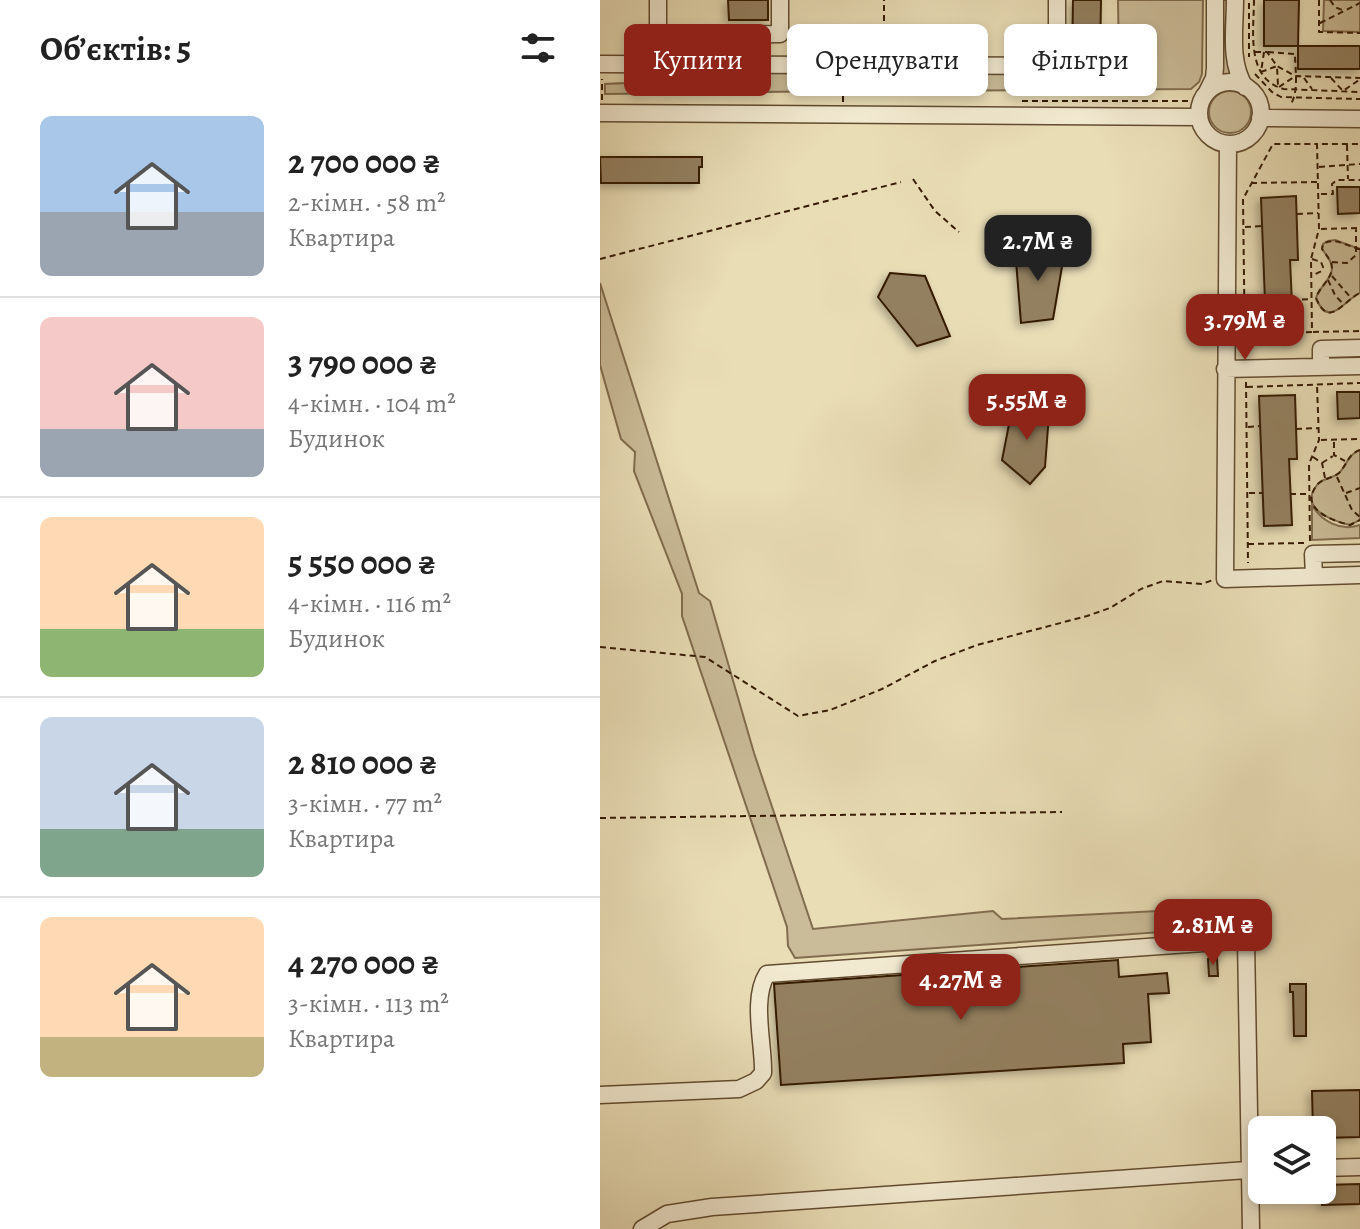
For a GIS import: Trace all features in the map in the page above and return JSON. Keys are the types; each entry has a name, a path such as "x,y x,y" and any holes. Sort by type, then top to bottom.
{"street":[{"path":"658,0 658,35 780,34 780,0"},
{"path":"988,66 1057,66 1057,0"},
{"path":"1215,0 1214,78 1201,102 1199,117 1211,138 1228,144 1241,142 1250,136 1260,118 1257,99 1245,87 1235,65 1235,0"},
{"path":"601,71 787,67"},
{"path":"1207,92 1222,84 1236,83 1245,87"},
{"path":"601,107 1199,117"},
{"path":"1260,118 1360,119"},
{"path":"1228,144 1225,579 1360,575"},
{"path":"1321,367 1321,349 1360,348"},
{"path":"1225,369 1360,366"},
{"path":"1314,576 1313,554 1360,553"},
{"path":"600,1095 739,1089 756,1081 763,1073 759,1008 767,974 1246,940 1254,1116"},
{"path":"1336,1168 1360,1167"},
{"path":"642,1229 667,1214 712,1207 1248,1170"},
{"path":"1251,1229 1253,1204"}],"path":[{"path":"884,0 884,24"},
{"path":"1252,0 1257,65 1278,87 1360,92"},
{"path":"1249,60 1252,0"},
{"path":"1319,0 1319,32 1360,33"},
{"path":"1330,0 1335,7 1344,10"},
{"path":"1319,23 1360,3"},
{"path":"1254,52 1295,54 1295,97 1291,105"},
{"path":"1265,52 1277,66 1295,76 1360,78"},
{"path":"1261,72 1265,52"},
{"path":"1261,72 1277,66"},
{"path":"1277,66 1278,87"},
{"path":"1251,68 1272,92 1281,97 1360,99"},
{"path":"601,71 601,107"},
{"path":"1278,87 1295,76"},
{"path":"1303,76 1313,90"},
{"path":"1331,77 1343,91"},
{"path":"1343,91 1360,78"},
{"path":"843,96 843,102"},
{"path":"1248,579 1243,199 1277,136"},
{"path":"1273,144 1360,144"},
{"path":"1312,332 1311,259 1319,229 1317,144"},
{"path":"1346,144 1348,180"},
{"path":"1317,167 1360,164"},
{"path":"913,179 935,211 959,232"},
{"path":"1318,194 1333,194 1332,184 1337,180 1360,180"},
{"path":"600,259 901,182"},
{"path":"1251,183 1318,182"},
{"path":"1297,214 1319,213"},
{"path":"1243,227 1262,226"},
{"path":"1319,229 1358,228 1358,249 1353,260 1347,263 1331,262"},
{"path":"1316,240 1323,244"},
{"path":"1323,244 1335,240 1358,249"},
{"path":"1313,299 1331,275 1331,262 1322,249 1323,244"},
{"path":"1311,259 1321,262 1323,267"},
{"path":"1323,267 1332,268"},
{"path":"1311,275 1318,274 1323,267"},
{"path":"1331,275 1351,298"},
{"path":"1327,280 1345,305"},
{"path":"1313,299 1321,309 1336,312 1360,293"},
{"path":"1244,297 1264,296"},
{"path":"1292,300 1313,299"},
{"path":"1245,334 1360,331"},
{"path":"1246,387 1360,383"},
{"path":"1309,524 1309,464 1319,440 1317,385"},
{"path":"1246,427 1260,426"},
{"path":"1296,429 1319,428"},
{"path":"1319,440 1360,439"},
{"path":"1334,440 1334,455"},
{"path":"1336,475 1352,510 1360,518 1350,525 1324,517 1316,510 1311,494 1317,485 1342,470 1353,453 1360,450"},
{"path":"1334,455 1346,462"},
{"path":"1322,463 1334,455"},
{"path":"1312,456 1322,463 1326,480"},
{"path":"1345,493 1360,488"},
{"path":"1248,494 1263,493"},
{"path":"1290,494 1311,494"},
{"path":"1248,544 1310,542"},
{"path":"600,647 705,657 798,716 830,710 977,645 1110,608 1141,589 1163,581 1202,584 1225,579"},
{"path":"600,818 1062,812"}],"shaded area":[{"path":"1118,0 1203,0 1202,74 1199,82 1191,89 1157,89 1157,24 1118,24"},
{"path":"1222,0 1229,0 1231,75 1222,75"},
{"path":"1324,0 1360,0 1360,32 1323,31"},
{"path":"771,73 787,73 787,92 771,92"},
{"path":"988,73 1004,73 1004,90 988,90"},
{"path":"624,83 624,94 605,94 605,84"},
{"path":"1230,91 1245,97 1251,112 1245,127 1230,133 1215,127 1209,112 1215,97"},
{"path":"1335,240 1360,249 1360,293 1337,310 1326,312 1316,298 1332,271 1322,249 1323,244"},
{"path":"600,283 699,593 710,601 754,753 813,929 993,911 1002,919 1217,908 1233,927 795,958 788,946 787,927 682,616 682,594 634,471 635,452 621,439 600,365"},
{"path":"1360,450 1360,520 1350,525 1320,512 1312,501 1312,493 1319,483 1339,473 1350,457"},
{"path":"1312,505 1332,524 1346,527 1360,525 1360,538 1312,540"}],"building":[{"path":"728,0 768,0 768,20 729,20"},
{"path":"1073,0 1101,0 1101,24 1073,24"},
{"path":"1264,0 1299,0 1298,46 1264,46"},
{"path":"1298,46 1360,46 1360,69 1298,69"},
{"path":"600,157 702,157 702,167 699,167 699,183 601,183"},
{"path":"1337,187 1360,187 1360,213 1338,214"},
{"path":"1296,196 1298,260 1290,260 1293,326 1266,327 1261,198"},
{"path":"1039,240 1063,261 1053,319 1021,323 1016,261"},
{"path":"890,273 925,276 950,336 917,346 878,297"},
{"path":"1337,392 1360,392 1360,418 1338,419"},
{"path":"1295,395 1297,459 1289,459 1292,525 1264,526 1259,396"},
{"path":"1013,404 1049,414 1045,467 1030,484 1002,460"},
{"path":"1217,958 1218,976 1209,976 1208,959"},
{"path":"1118,960 1119,977 1167,973 1169,993 1148,994 1151,1042 1123,1044 1124,1063 781,1085 774,984"},
{"path":"1290,984 1306,984 1306,1036 1294,1036"},
{"path":"1360,1090 1360,1137 1336,1138 1336,1116 1313,1116 1312,1091"},
{"path":"1360,1184 1360,1204 1322,1205 1336,1204 1336,1185"}]}
